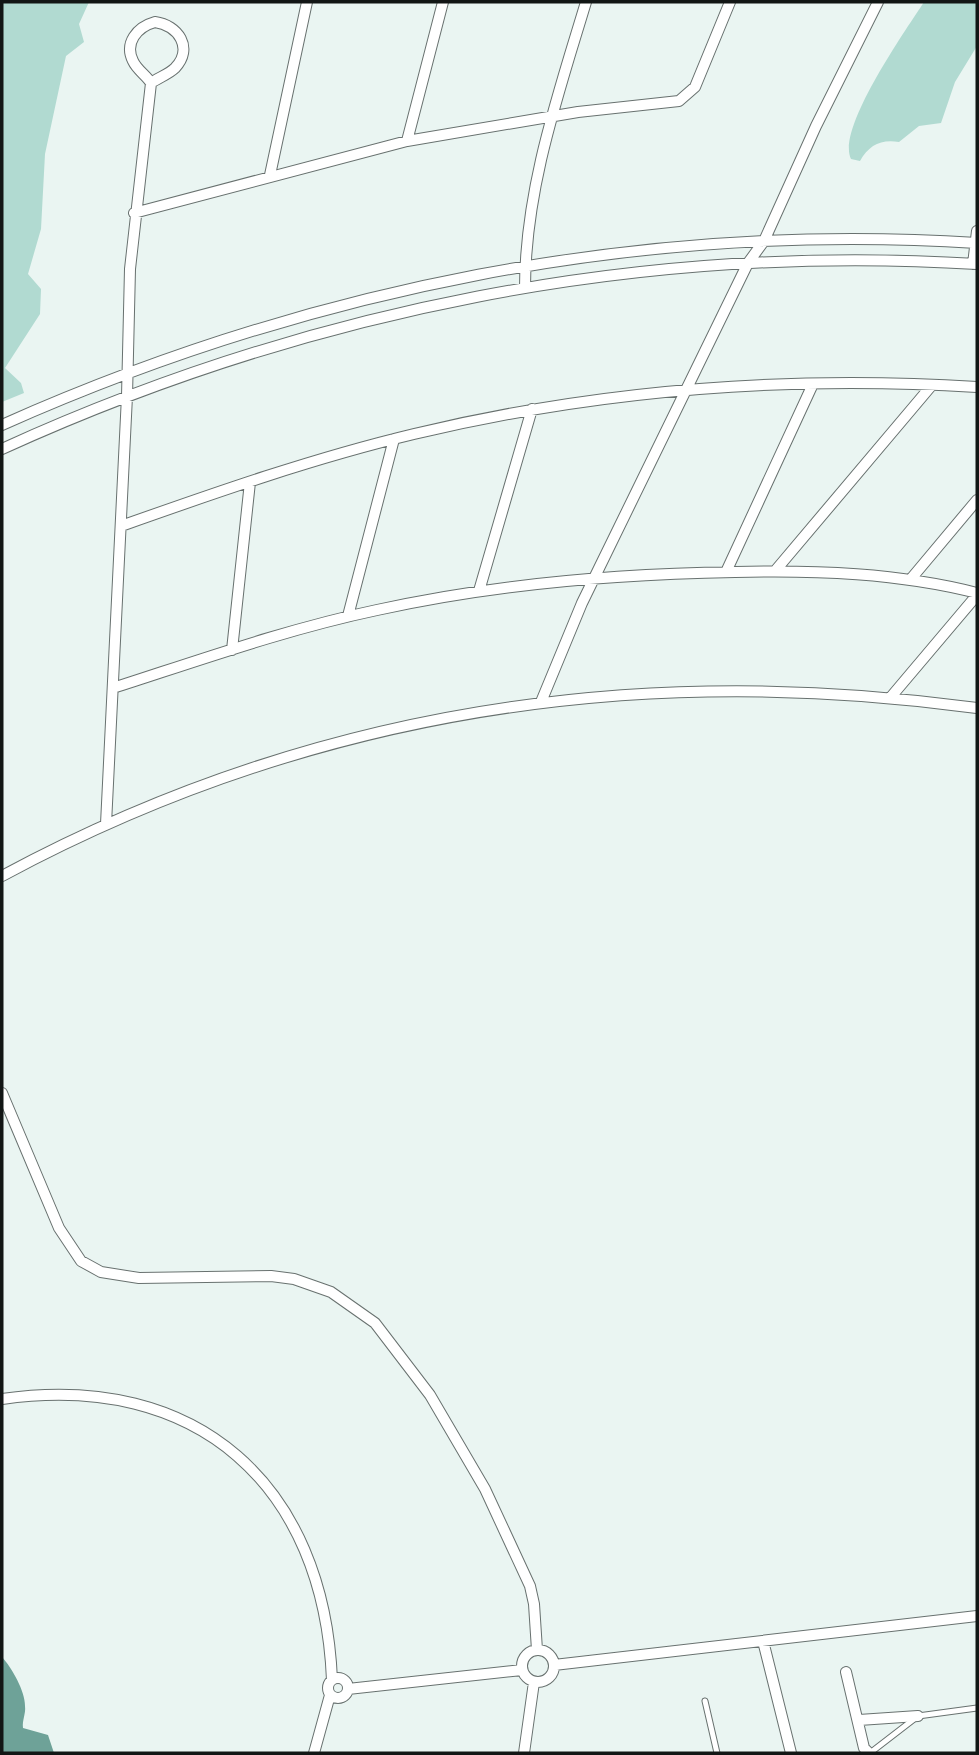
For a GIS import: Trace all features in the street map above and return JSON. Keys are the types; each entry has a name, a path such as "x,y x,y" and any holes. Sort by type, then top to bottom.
{"street":[{"path":"270,175 307,2"},
{"path":"407,141 443,2"},
{"path":"525,288 529,221 552,116 586,2"},
{"path":"134,213 407,141 552,116 684,99 695,87 730,2"},
{"path":"541,702 594,579 748,263 765,241 816,126 878,2"},
{"path":"106,824 134,213 150,83 134,63 130,45 133,37 146,24 164,23 178,33 182,40 182,58 172,71 150,83"},
{"path":"2,425 127,373 216,341 415,287 525,266 634,252 765,241 976,239 975,264 849,259 748,263 610,276 525,288 327,329 220,361 127,396 2,449"},
{"path":"726,572 813,384"},
{"path":"121,526 250,482 394,439 532,409 688,389 813,384 977,387"},
{"path":"775,571 932,385"},
{"path":"480,591 532,409"},
{"path":"348,616 394,439"},
{"path":"232,650 250,482"},
{"path":"909,580 977,500"},
{"path":"113,688 348,616 480,591 594,579 775,571 909,580 977,594 890,698"},
{"path":"2,876 106,824 192,788 331,745 422,723 541,702 600,695 696,690 811,692 977,708"},
{"path":"2,1093 69,1246 91,1268 119,1276 139,1278 271,1276 294,1279 331,1292 375,1323 430,1395 485,1489 530,1586 537,1650"},
{"path":"2,1399 56,1393 108,1396 170,1414 227,1448 279,1502 306,1550 326,1613 332,1680 314,1753"},
{"path":"554,1665 977,1616"},
{"path":"762,1641 791,1753"},
{"path":"522,1670 526,1655 537,1650 548,1654 554,1665"},
{"path":"534,1682 547,1680 554,1665"},
{"path":"522,1670 534,1682"},
{"path":"330,1695 340,1699 348,1689 522,1670"},
{"path":"846,1672 864,1748 869,1753"},
{"path":"332,1680 344,1680 348,1689"},
{"path":"524,1753 534,1682"},
{"path":"859,1720 918,1716"}],"lane":[{"path":"705,1701 717,1753"},
{"path":"869,1753 918,1716 977,1708"}],"shaded area":[{"path":"2,2 89,2 79,24 84,42 66,56 45,154 41,229 28,274 41,289 40,314 5,368 21,383 24,393 2,402"},
{"path":"924,2 977,2 977,46 955,82 941,123 919,126 899,142 876,144 860,161 851,159 849,145 863,104 889,56"},
{"path":"2,1657 14,1673 23,1694 23,1728 48,1735 54,1753 2,1753"}]}
